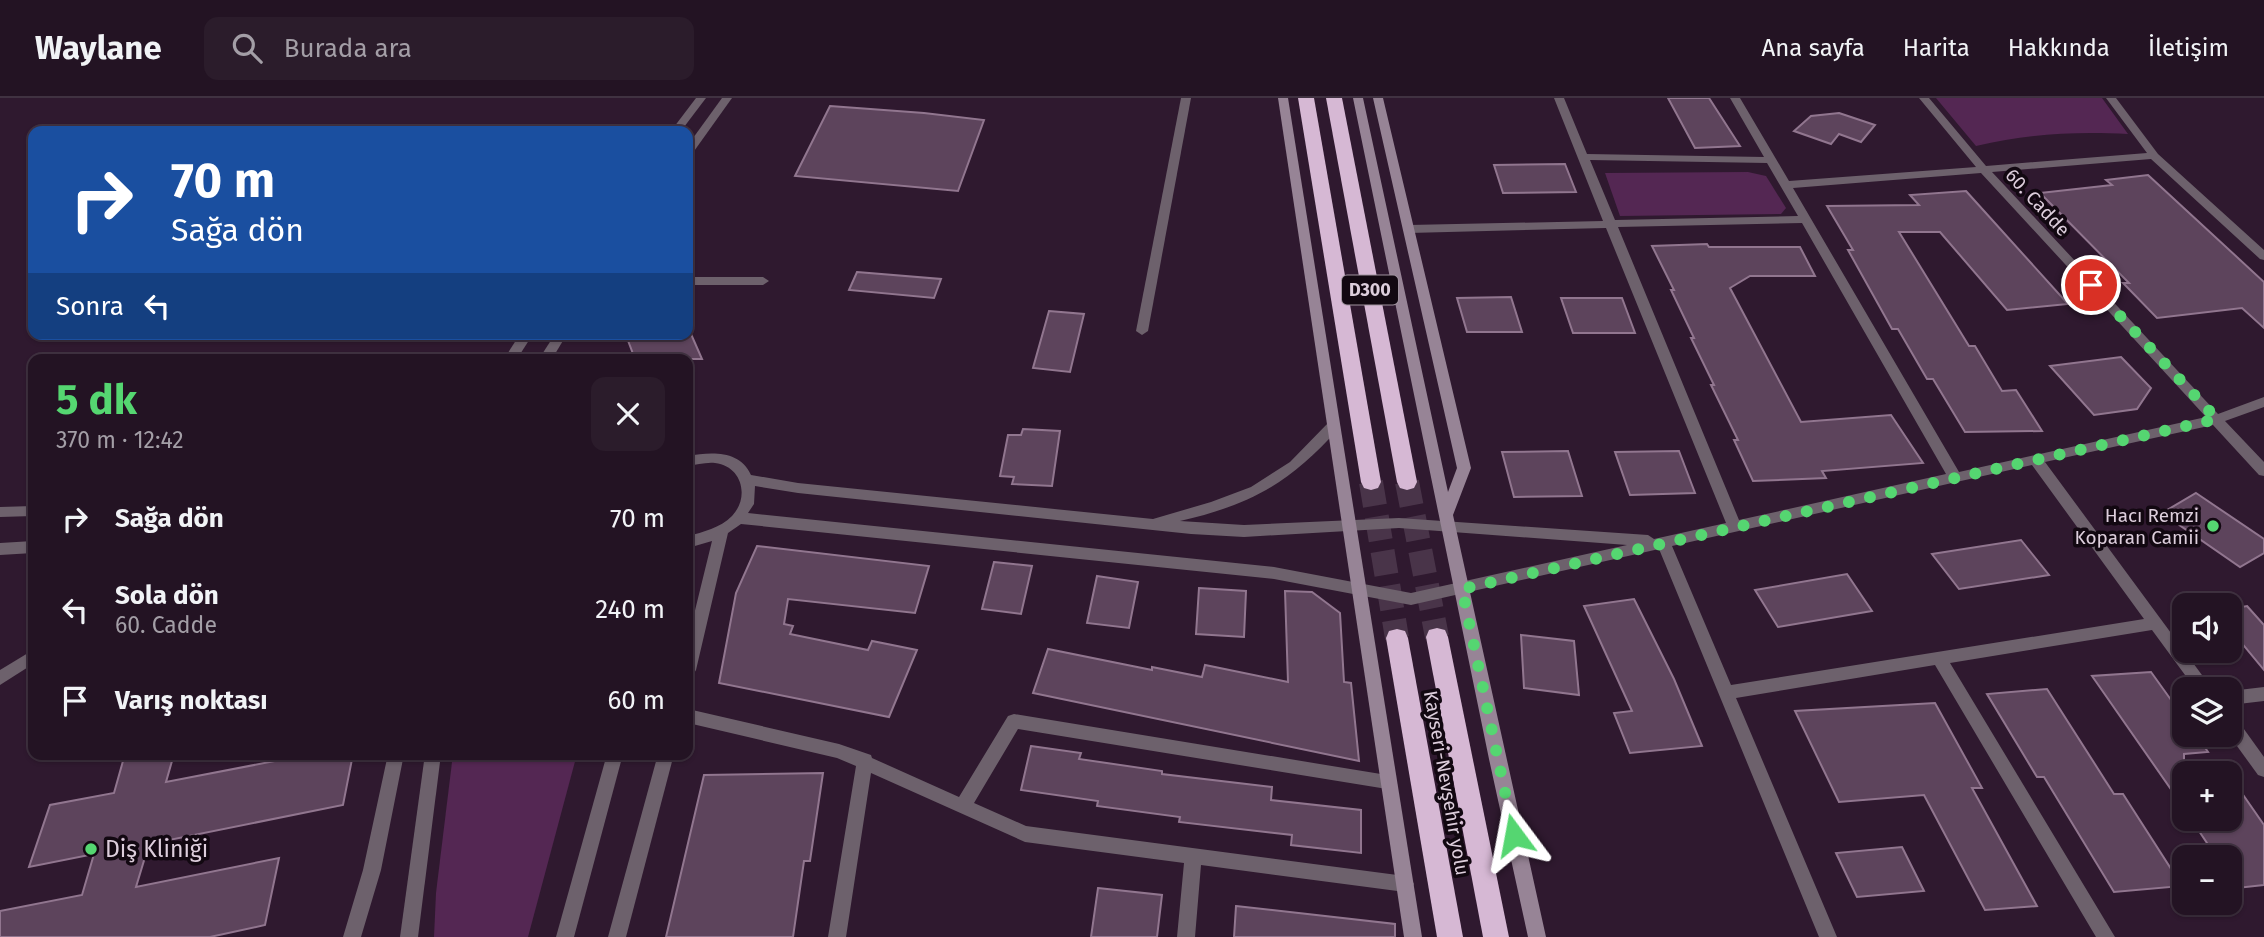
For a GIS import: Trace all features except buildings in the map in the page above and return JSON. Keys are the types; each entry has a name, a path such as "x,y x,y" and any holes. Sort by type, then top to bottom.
{"highway":[{"name":"D300","path":"1306,98 1371,482"},
{"name":"D300","path":"1334,98 1407,482"},
{"name":"Kayseri-Nevşehir yolu","path":"1397,638 1450,937"},
{"name":"Kayseri-Nevşehir yolu","path":"1437,638 1496,937"}],"street":[{"path":"680,126 701,98"},
{"path":"693,145 727,98"},
{"path":"1142,331 1186,98"},
{"path":"1283,98 1413,937"},
{"path":"1358,98 1537,937"},
{"path":"1378,98 1464,468 1447,522"},
{"path":"1559,98 1734,526"},
{"path":"1735,98 1955,477"},
{"name":"60. Cadde","path":"1924,98 1984,170 2264,471"},
{"path":"2111,98 2154,156 2264,256"},
{"path":"1784,185 2154,156"},
{"path":"1584,158 1770,160"},
{"path":"1409,229 1804,219"},
{"path":"693,281 763,281"},
{"path":"739,518 1214,566 1358,587 1411,598 1462,589 2217,419 2264,402"},
{"path":"1143,525 1241,499 1275,481 1300,463 1333,426"},
{"path":"693,461 712,459 728,462 741,470 749,480 750,499 739,518 721,532 693,540"},
{"path":"2035,459 2195,677"},
{"path":"749,480 1143,525 1244,531 1447,522 1663,542"},
{"path":"0,512 28,511"},
{"path":"693,649 721,532"},
{"path":"1663,542 1828,937"},
{"path":"0,549 28,547"},
{"path":"1726,693 2156,623"},
{"path":"1939,658 2106,937"},
{"path":"0,678 28,659"},
{"path":"2242,697 2264,694"},
{"path":"693,717 811,742 865,760 1025,834 1405,884"},
{"path":"962,806 1014,721 1387,782"},
{"path":"2242,740 2264,770"},
{"path":"352,937 372,870 395,760"},
{"path":"409,937 432,760"},
{"path":"565,937 613,760"},
{"path":"617,937 664,760"},
{"path":"837,937 865,760"},
{"path":"1186,937 1193,858"}],"shaded area":[{"path":"1936,98 2102,98 2128,134 2052,134 1976,146"},
{"path":"1748,172 1766,176 1786,208 1781,214 1620,216 1605,173"},
{"path":"452,760 575,760 528,937 434,937 436,893"}],"tunnel":[{"path":"1371,482 1397,638"},
{"path":"1407,482 1437,637"}],"place":[{"name":"Hacı Remzi Koparan Camii","path":"2213,526"},
{"name":"Diş Kliniği","path":"91,849"}],"route":[{"path":"1514,835 1462,589 2217,419 2091,285"}]}
